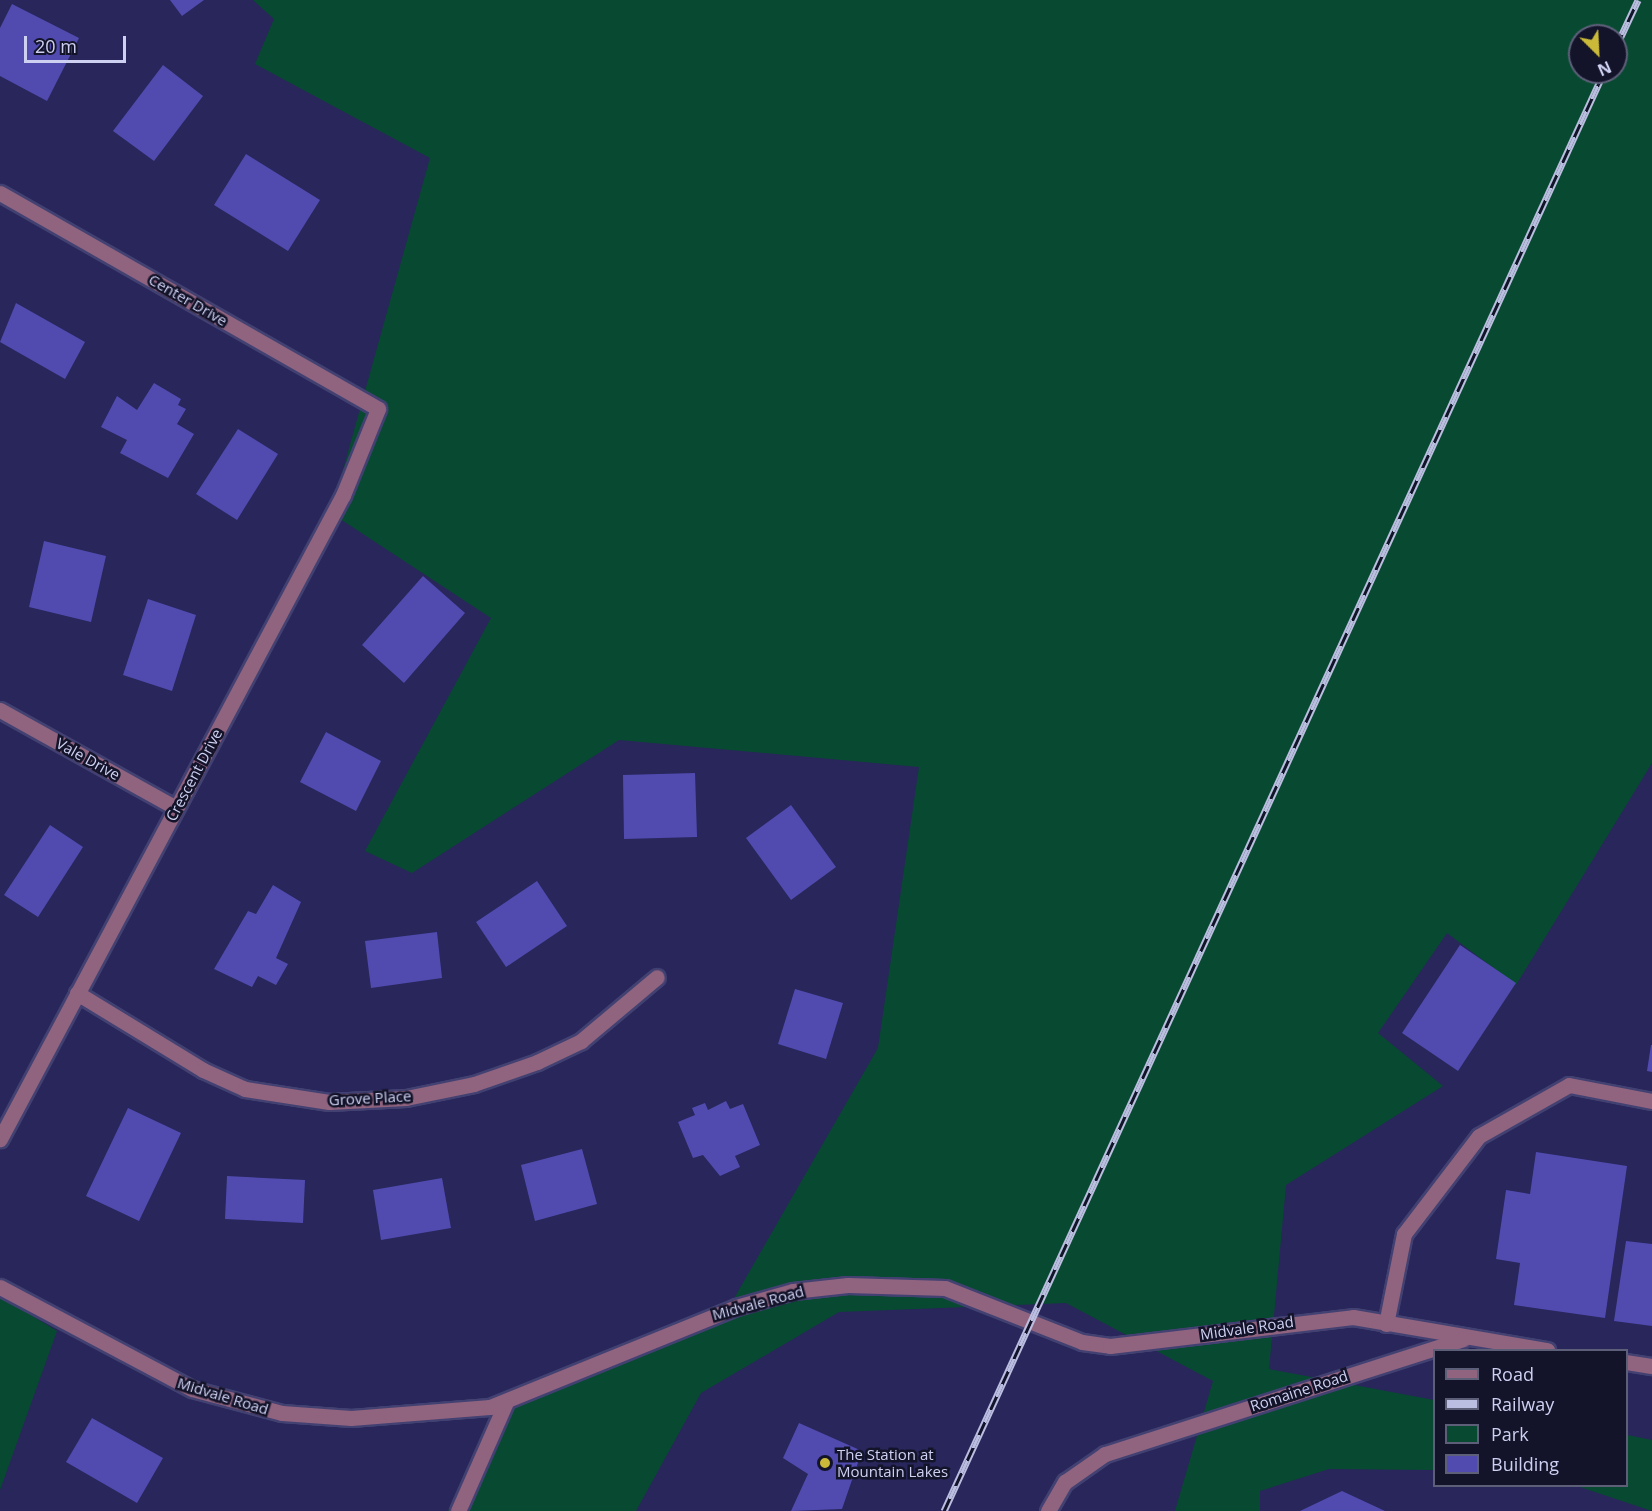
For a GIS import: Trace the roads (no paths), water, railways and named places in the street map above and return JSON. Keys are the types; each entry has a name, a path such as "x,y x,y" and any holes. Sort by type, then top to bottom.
{"street":[{"name":"Center Drive","path":"0,193 375,407"},
{"name":"Crescent Drive","path":"0,1139 343,495 375,407"},
{"name":"Vale Drive","path":"0,710 176,807"},
{"name":"Grove Place","path":"77,993 203,1070 245,1089 329,1102 406,1098 474,1084 537,1062 581,1041 657,977"},
{"path":"1386,1323 1404,1234 1479,1136 1569,1085 1652,1101"},
{"name":"Midvale Road","path":"0,1287 150,1371 236,1403 351,1419 467,1411 506,1402 736,1306 793,1291 848,1285 945,1288 1082,1342 1110,1346 1353,1317 1464,1338 1540,1349"},
{"name":"Romaine Road","path":"1048,1511 1081,1467 1135,1443 1464,1338"},
{"path":"1628,1362 1652,1366"},
{"path":"459,1511 506,1402"}],"railway":[{"path":"1627,24 1638,0"},
{"path":"944,1511 1598,84"}],"place":[{"name":"The Station at Mountain Lakes","path":"825,1463"}]}
